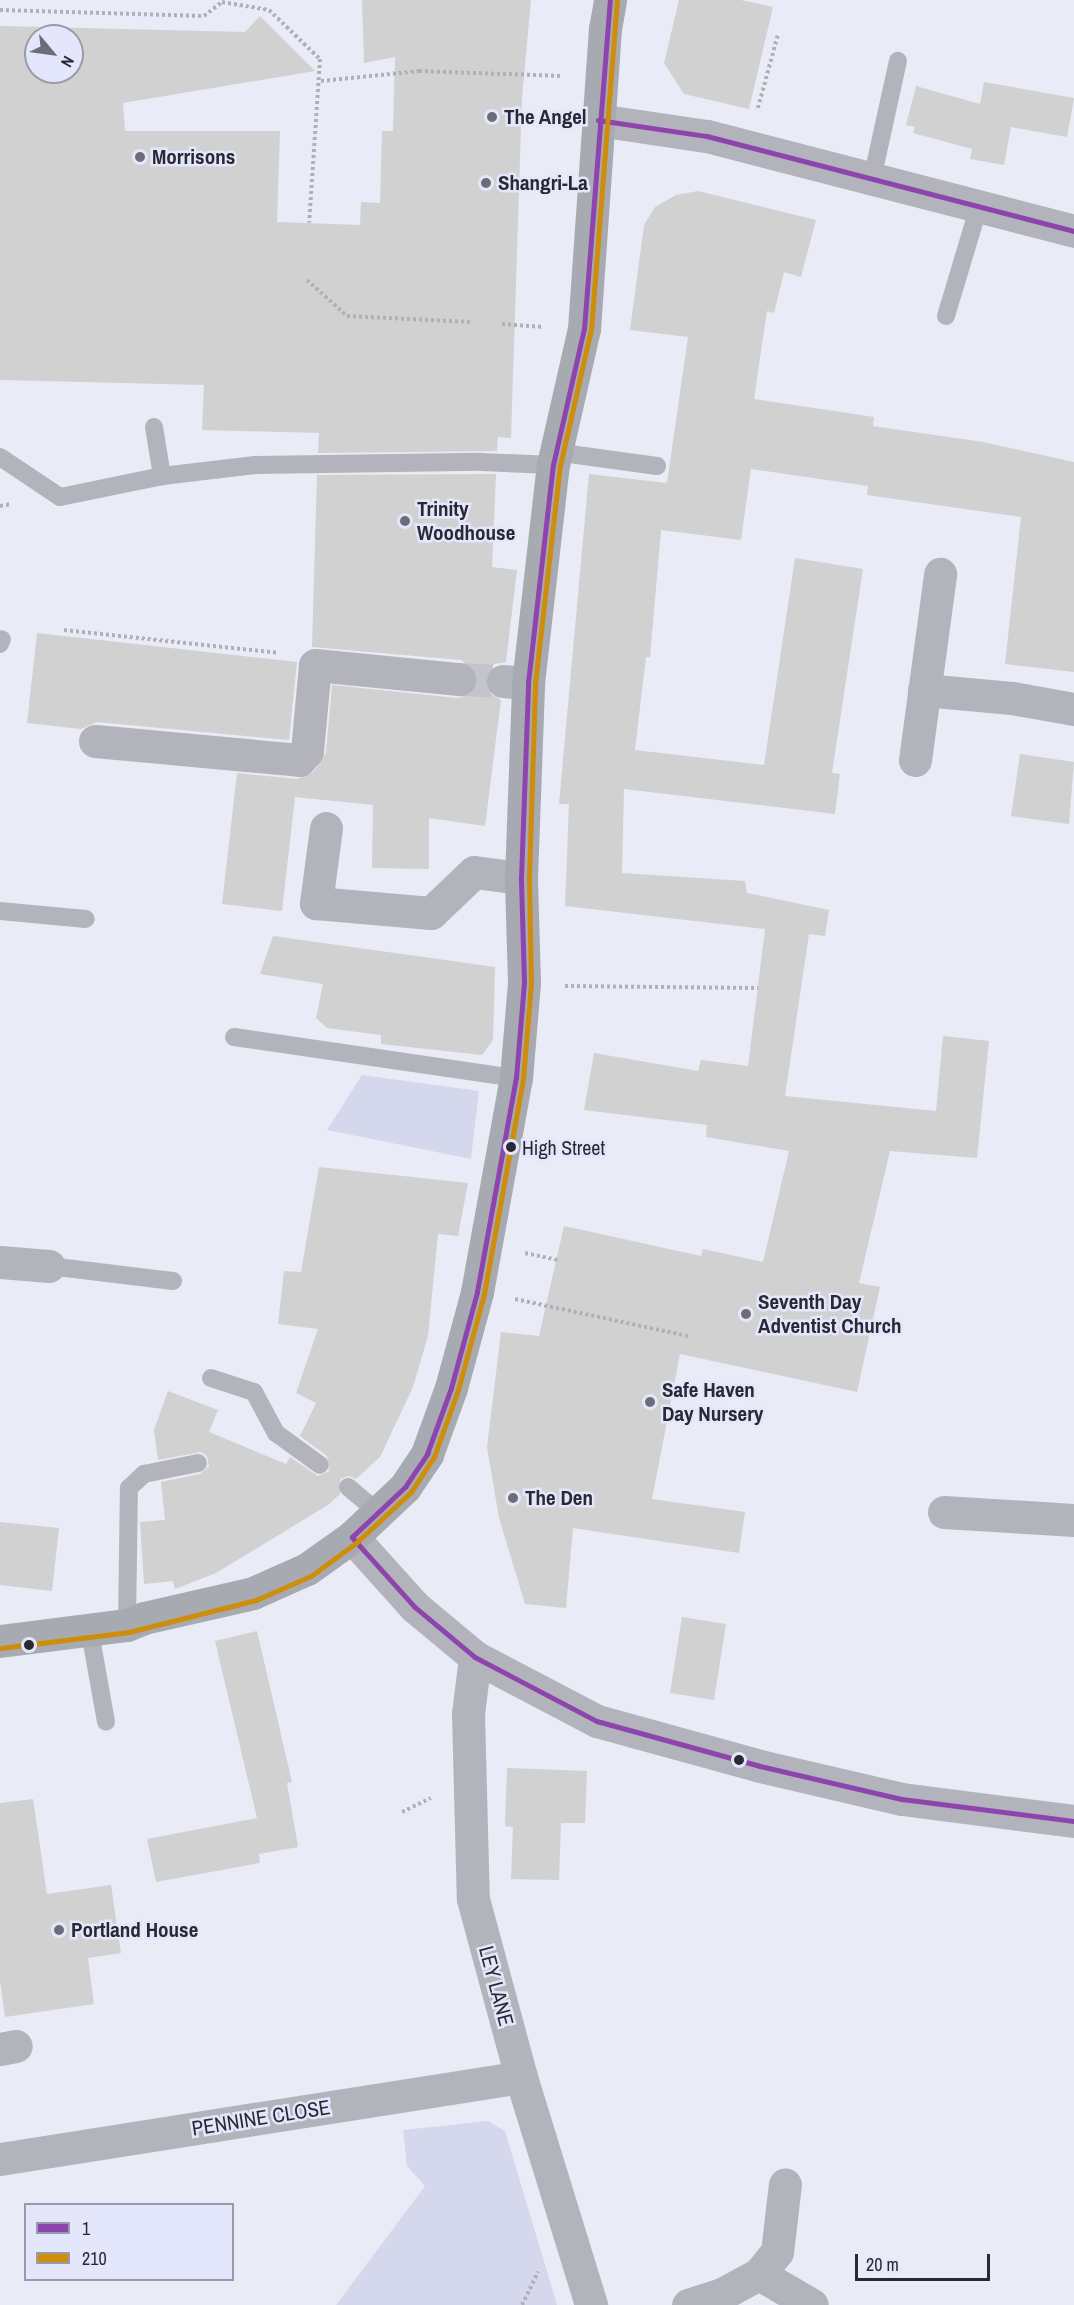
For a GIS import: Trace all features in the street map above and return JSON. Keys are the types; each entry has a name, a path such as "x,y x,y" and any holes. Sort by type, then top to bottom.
{"street":[{"path":"0,1641 90,1632 127,1625 144,1618 253,1593 307,1569 352,1537 405,1487 428,1454 458,1366 477,1292 516,1078 524,982 516,682 554,459 584,329 601,78 610,0"},
{"path":"598,120 707,136 1074,231"},
{"path":"915,760 940,574"},
{"path":"94,741 298,760 307,751 315,664 459,679"},
{"path":"924,690 1012,698 1074,709"},
{"path":"326,828 316,903 431,913 474,872 521,878"},
{"path":"0,1262 49,1266"},
{"path":"944,1512 1074,1520"},
{"path":"352,1537 415,1607 474,1657 597,1721 760,1766 902,1798 1074,1821"},
{"name":"LEY LANE","path":"474,1657 468,1713 473,1899 521,2078 591,2305"},
{"name":"PENNINE CLOSE","path":"0,2159 521,2078"},
{"path":"688,2305 722,2294 759,2274 777,2252 785,2184"},
{"path":"759,2274 812,2305"}],"lane":[{"path":"872,179 898,61"},
{"path":"946,316 979,206"},
{"path":"154,427 162,476"},
{"path":"0,457 60,497 162,476 255,465 554,459 657,466"},
{"path":"0,911 86,919"},
{"path":"234,1038 516,1078"},
{"path":"49,1266 173,1281"},
{"path":"211,1378 254,1392 276,1433 320,1466"},
{"path":"127,1625 129,1488 144,1474 198,1463"},
{"path":"348,1487 378,1512"},
{"path":"90,1632 106,1722"}],"path":[{"path":"0,10 204,16 222,1 269,10 320,59 321,81 309,223"},
{"path":"747,146 778,34"},
{"path":"321,81 419,71 601,78"},
{"path":"307,280 346,316 471,322"},
{"path":"64,630 308,657 315,664"},
{"path":"559,986 758,988"},
{"path":"477,1292 688,1336"},
{"path":"402,1812 436,1795"},
{"path":"522,2305 539,2271"}],"shaded area":[{"path":"362,1075 479,1091 471,1159 327,1130"},
{"path":"488,2121 505,2131 557,2305 336,2305 425,2186 407,2166 403,2130"}],"building":[{"path":"362,0 531,0 522,97 511,438 498,437 497,451 318,453 319,433 202,430 204,385 0,380 0,26 24,27 24,84 84,84 84,28 245,32 260,16 315,71 123,103 125,131 280,131 277,222 360,225 361,202 380,203 382,131 393,131 395,57 364,63"},
{"path":"679,0 741,0 773,7 749,109 684,94 664,63"},
{"path":"984,82 1074,98 1067,137 1011,127 1004,165 970,159 972,149 913,133 915,127 906,125 916,86 980,104"},
{"path":"698,191 816,220 801,277 784,272 774,313 767,311 754,399 874,417 873,426 983,442 1074,462 1074,672 1005,664 1021,517 867,495 868,486 751,469 741,540 661,530 650,657 646,657 635,750 764,765 795,558 863,569 832,773 840,774 835,814 624,789 622,873 745,881 747,893 829,910 825,936 809,934 785,1096 936,1111 943,1036 989,1041 977,1158 890,1151 859,1283 880,1287 857,1392 680,1354 652,1499 745,1512 739,1553 573,1528 566,1608 525,1604 499,1518 487,1447 501,1332 539,1336 564,1226 701,1256 703,1249 763,1262 789,1151 706,1137 707,1125 584,1110 594,1053 698,1071 701,1060 748,1066 765,929 565,906 569,804 559,804 589,474 667,483 688,337 630,330 644,225 655,207 676,195"},
{"path":"496,474 492,567 517,570 506,662 494,664 484,679 486,690 501,700 485,826 429,818 429,869 372,868 373,805 295,797 282,911 222,904 237,773 297,779 313,772 326,753 332,685 457,698 467,696 478,681 476,671 461,660 312,647 317,475"},
{"path":"37,633 297,662 289,740 97,722 81,729 27,723"},
{"path":"1020,754 1074,762 1069,824 1011,816"},
{"path":"273,936 495,967 493,1040 482,1055 381,1044 381,1035 327,1028 316,1018 323,984 260,974"},
{"path":"319,1167 468,1183 458,1236 438,1234 428,1336 413,1387 380,1457 356,1479 349,1476 340,1479 340,1494 328,1505 216,1573 175,1589 173,1581 144,1584 140,1522 165,1520 161,1482 200,1474 209,1466 207,1456 201,1452 158,1460 154,1430 168,1391 218,1410 209,1432 286,1464 290,1457 318,1476 329,1471 327,1456 300,1436 316,1403 296,1393 318,1329 278,1324 284,1271 301,1272"},
{"path":"0,1522 59,1528 52,1591 0,1585"},
{"path":"682,1617 726,1624 714,1700 670,1693"},
{"path":"257,1631 292,1782 287,1783 298,1847 259,1854 260,1863 156,1882 147,1839 257,1818 215,1641"},
{"path":"507,1768 587,1771 585,1823 561,1823 559,1880 511,1879 513,1827 505,1826"},
{"name":"Portland House","path":"33,1799 47,1894 111,1885 121,1953 88,1958 94,2004 5,2017 0,1980 0,1803"}],"tunnel":[{"path":"459,679 503,681"}],"transit line":[{"name":"1","path":"352,1537 405,1487 427,1454 451,1388 477,1292 516,1078 524,982 521,878 528,683 553,465 584,329 610,0"},
{"name":"210","path":"1,1648 129,1632 256,1600 311,1576 356,1543 411,1492 434,1457 458,1390 484,1294 523,1079 531,983 529,878 535,684 560,466 591,330 617,1"},
{"name":"1","path":"598,120 707,136 1074,231"},
{"name":"1","path":"352,1537 415,1607 475,1657 597,1721 760,1766 902,1799 1074,1821"}],"place":[{"name":"The Angel","path":"492,117"},
{"name":"Morrisons","path":"140,157"},
{"name":"Shangri-La","path":"486,183"},
{"name":"Trinity Woodhouse","path":"405,521"},
{"name":"High Street","path":"511,1147"},
{"name":"Seventh Day Adventist Church","path":"746,1314"},
{"name":"Safe Haven Day Nursery","path":"650,1402"},
{"name":"The Den","path":"513,1498"},
{"name":"Portland House","path":"59,1930"}]}
